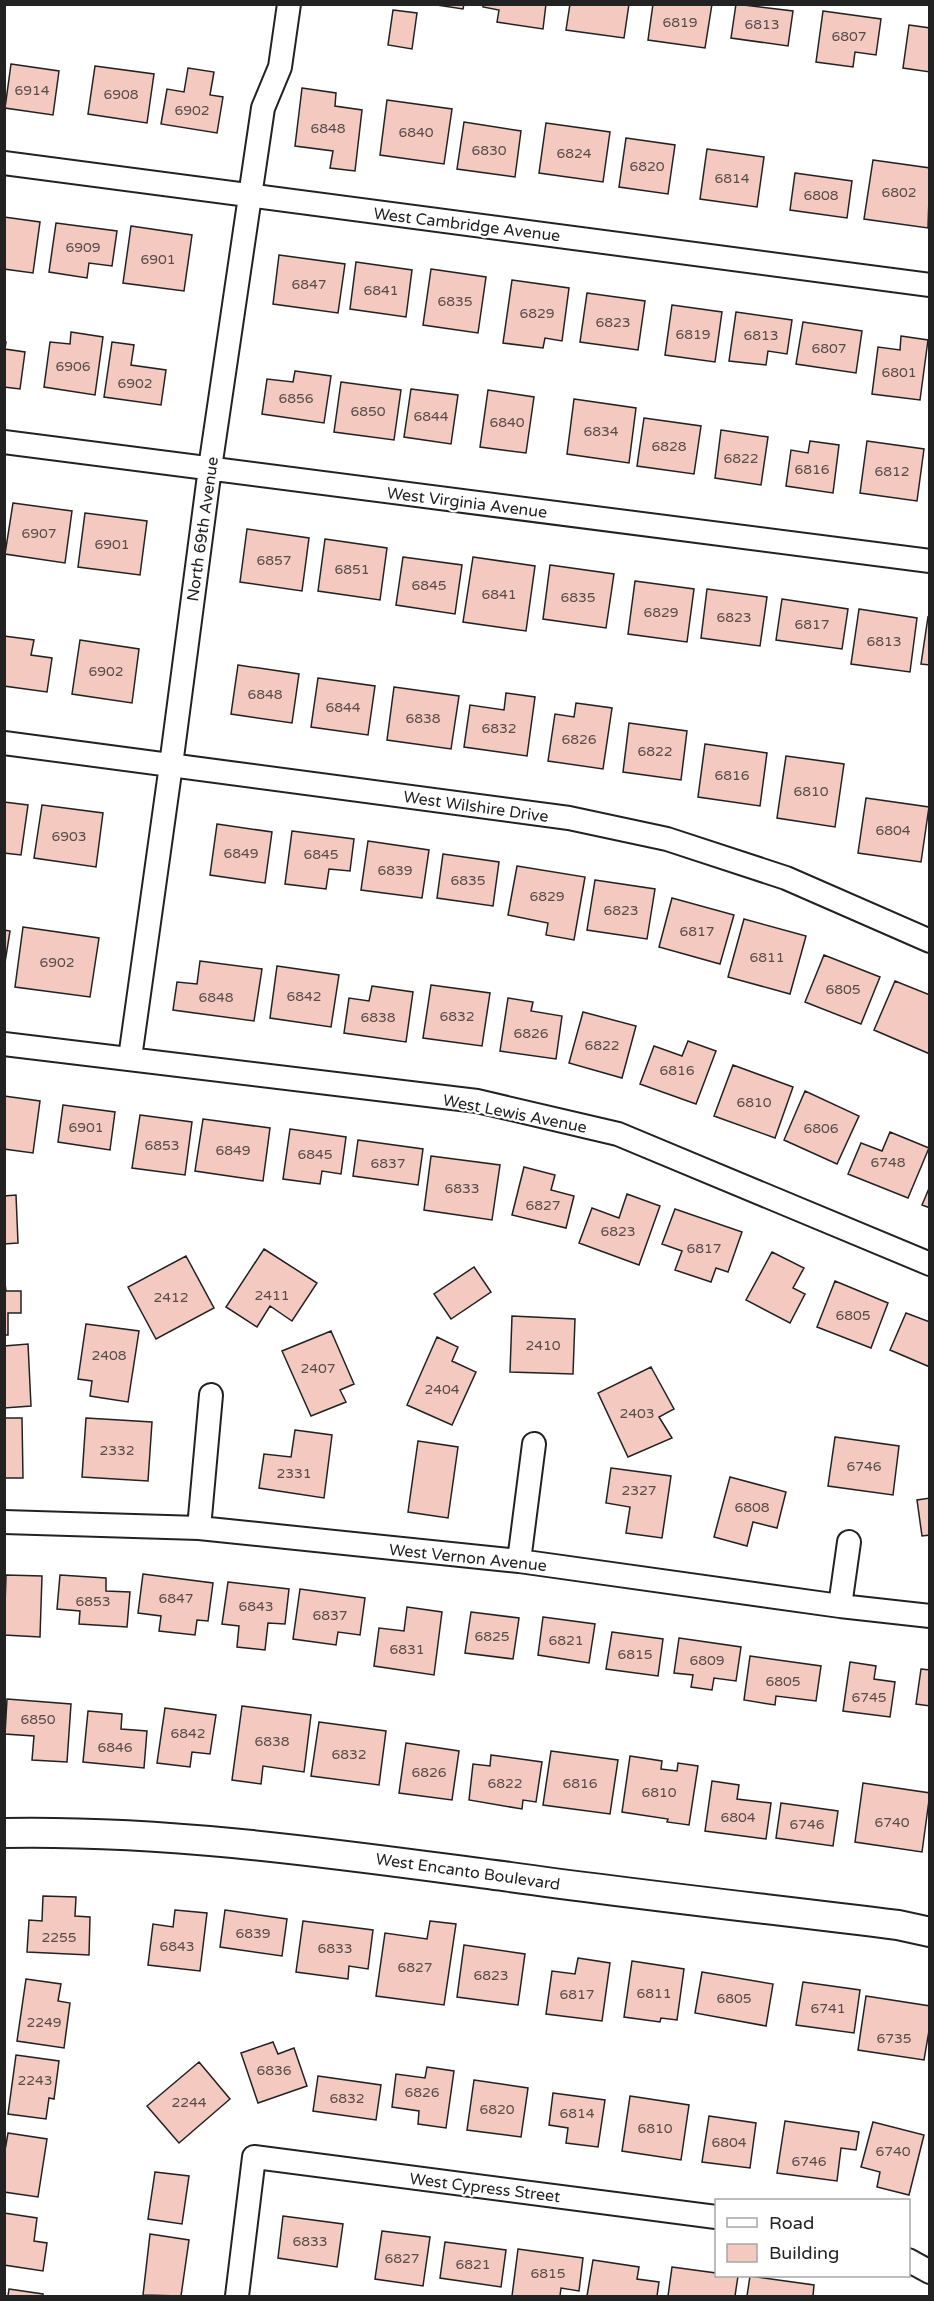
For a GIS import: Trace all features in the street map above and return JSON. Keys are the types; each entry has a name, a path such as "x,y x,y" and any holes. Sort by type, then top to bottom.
{"street":[{"name":"North 69th Avenue","path":"130,1058 210,468 263,108 280,67 290,4"},
{"name":"West Cambridge Avenue","path":"4,163 930,285"},
{"name":"West Virginia Avenue","path":"4,442 930,561"},
{"name":"West Wilshire Drive","path":"4,743 569,818 667,839 786,879 930,940"},
{"name":"West Lewis Avenue","path":"4,1044 477,1101 618,1134 930,1264"},
{"path":"199,1528 211,1395"},
{"path":"519,1561 534,1444"},
{"name":"West Vernon Avenue","path":"4,1522 199,1528 519,1561 930,1617"},
{"path":"840,1606 849,1542"},
{"name":"West Encanto Boulevard","path":"4,1833 99,1833 169,1837 321,1852 898,1925 930,1932"},
{"name":"West Cypress Street","path":"237,2296 254,2157 715,2217"},
{"path":"910,2261 930,2272"}],"building":[{"path":"430,4 464,4 463,9"},
{"path":"483,4 546,4 543,29 497,22 499,10 483,7"},
{"path":"570,4 629,4 624,38 566,30"},
{"path":"653,4 712,4 705,48 648,40"},
{"path":"736,4 793,11 788,46 731,38"},
{"path":"393,10 417,13 412,49 388,45"},
{"path":"823,11 881,19 876,55 855,52 853,67 816,62"},
{"path":"909,25 930,28 930,72 903,68"},
{"path":"11,64 59,71 53,115 5,108"},
{"path":"95,66 154,74 147,123 88,114"},
{"path":"188,68 214,72 210,95 223,97 217,133 161,124 167,89 184,92"},
{"path":"302,88 336,93 335,106 362,110 355,171 330,168 333,151 295,146"},
{"path":"387,100 452,109 444,164 380,155"},
{"path":"464,122 521,131 515,177 457,169"},
{"path":"546,123 610,132 603,182 539,173"},
{"path":"626,138 675,145 668,194 619,187"},
{"path":"707,149 764,157 757,207 700,199"},
{"path":"873,160 930,168 928,228 864,219"},
{"path":"795,173 852,181 847,218 790,210"},
{"path":"4,217 40,222 33,273 4,269"},
{"path":"56,223 117,231 112,266 89,263 87,278 49,272"},
{"path":"131,226 192,235 184,291 123,283"},
{"path":"279,255 345,264 338,313 273,304"},
{"path":"356,262 412,270 406,317 350,309"},
{"path":"431,269 486,277 478,333 423,325"},
{"path":"512,280 569,288 562,341 545,338 543,348 503,343"},
{"path":"587,293 645,301 638,350 580,342"},
{"path":"672,305 722,312 715,362 665,355"},
{"path":"736,312 792,320 787,354 768,351 766,365 729,361"},
{"path":"803,322 862,331 856,373 796,364"},
{"path":"71,332 103,337 95,395 44,387 50,342 70,344"},
{"path":"901,336 928,340 920,400 872,394 878,347 900,350"},
{"path":"4,341 6,342 5,349 25,352 20,389 4,387"},
{"path":"112,342 134,345 131,365 166,370 161,405 104,397"},
{"path":"295,371 331,376 324,423 262,414 267,379 293,382"},
{"path":"341,382 401,390 394,440 334,432"},
{"path":"411,389 458,395 451,444 404,437"},
{"path":"488,390 534,397 526,453 480,447"},
{"path":"574,399 636,408 629,463 567,454"},
{"path":"644,418 701,426 694,474 637,466"},
{"path":"721,430 768,437 761,485 715,478"},
{"path":"810,441 839,445 833,493 786,486 791,450 808,453"},
{"path":"867,441 924,449 917,501 860,493"},
{"path":"13,503 72,511 65,563 5,554"},
{"path":"85,513 147,521 140,575 78,567"},
{"path":"247,529 309,538 302,591 240,582"},
{"path":"325,539 387,548 380,600 318,591"},
{"path":"403,557 462,565 455,614 396,605"},
{"path":"473,557 535,566 526,631 463,622"},
{"path":"550,565 614,574 606,628 543,619"},
{"path":"635,581 694,589 687,642 628,634"},
{"path":"707,589 767,597 760,646 701,638"},
{"path":"782,599 848,609 842,649 776,640"},
{"path":"859,609 917,618 910,672 851,664"},
{"path":"928,617 930,618 930,665 921,664"},
{"path":"4,636 34,640 31,655 52,658 47,692 4,686"},
{"path":"80,640 139,649 132,703 72,694"},
{"path":"238,665 299,674 292,723 231,714"},
{"path":"318,678 375,686 368,735 311,727"},
{"path":"394,687 459,696 451,749 387,740"},
{"path":"506,693 535,697 527,756 464,747 470,705 504,710"},
{"path":"576,703 612,708 603,769 548,761 555,714 574,717"},
{"path":"629,723 687,731 681,780 623,772"},
{"path":"705,744 767,753 760,806 698,797"},
{"path":"786,756 844,764 835,827 777,818"},
{"path":"866,798 929,807 921,862 858,853"},
{"path":"4,802 28,805 21,855 4,853"},
{"path":"42,805 103,813 96,867 34,858"},
{"path":"217,824 272,832 265,883 210,875"},
{"path":"292,831 354,839 350,871 329,869 326,889 285,884"},
{"path":"368,841 429,850 422,898 361,890"},
{"path":"443,854 499,862 493,906 437,898"},
{"path":"517,866 585,877 574,940 546,935 548,923 508,915"},
{"path":"595,880 655,889 647,939 587,930"},
{"path":"672,898 734,915 720,964 659,947"},
{"path":"744,919 806,936 790,994 728,977"},
{"path":"23,927 99,938 90,997 15,987"},
{"path":"4,930 10,931 4,969"},
{"path":"824,955 880,977 861,1024 805,1002"},
{"path":"200,961 262,969 254,1021 173,1010 177,982 197,984"},
{"path":"277,966 339,975 331,1027 270,1018"},
{"path":"895,981 930,995 930,1054 874,1030"},
{"path":"431,985 490,993 482,1046 423,1038"},
{"path":"372,986 413,992 406,1042 344,1033 349,998 369,1001"},
{"path":"508,998 533,1002 531,1011 562,1016 556,1059 500,1051"},
{"path":"583,1012 636,1026 622,1078 569,1063"},
{"path":"688,1041 716,1051 696,1104 640,1084 654,1046 682,1056"},
{"path":"733,1065 793,1087 775,1138 714,1116"},
{"path":"805,1091 859,1116 837,1164 784,1140"},
{"path":"4,1096 40,1101 33,1153 4,1149"},
{"path":"63,1105 115,1112 110,1150 58,1142"},
{"path":"140,1115 192,1122 185,1175 132,1168"},
{"path":"203,1119 270,1128 263,1181 195,1171"},
{"path":"290,1129 346,1137 341,1174 322,1171 320,1184 283,1179"},
{"path":"890,1132 929,1148 908,1198 848,1174 861,1143 882,1151"},
{"path":"358,1140 423,1149 418,1185 353,1176"},
{"path":"431,1156 500,1165 492,1220 424,1210"},
{"path":"524,1167 555,1175 551,1190 574,1196 566,1228 512,1215"},
{"path":"930,1186 930,1208 922,1205"},
{"path":"627,1194 660,1206 639,1265 579,1243 592,1208 619,1218"},
{"path":"16,1195 18,1243 4,1244 4,1196"},
{"path":"675,1209 742,1232 728,1272 716,1268 711,1282 675,1270 682,1251 662,1244"},
{"path":"264,1249 317,1283 292,1321 270,1306 257,1327 226,1307"},
{"path":"772,1252 804,1268 793,1288 805,1294 790,1323 746,1300"},
{"path":"186,1256 214,1308 156,1339 128,1287"},
{"path":"474,1267 491,1292 451,1319 434,1294"},
{"path":"4,1276 6,1291 21,1291 21,1313 8,1313 8,1335 4,1335"},
{"path":"835,1281 888,1303 871,1348 817,1327"},
{"path":"906,1313 930,1322 930,1367 890,1350"},
{"path":"512,1316 575,1319 573,1374 510,1372"},
{"path":"86,1324 139,1331 128,1402 90,1396 92,1381 78,1379"},
{"path":"331,1331 354,1384 340,1390 346,1402 311,1416 282,1351"},
{"path":"437,1337 458,1347 452,1361 476,1372 452,1425 407,1405"},
{"path":"28,1344 31,1406 4,1408 4,1346"},
{"path":"651,1367 674,1409 659,1417 672,1438 628,1457 598,1393"},
{"path":"4,1418 22,1418 23,1478 4,1478"},
{"path":"86,1418 152,1422 148,1481 82,1477"},
{"path":"295,1430 332,1435 324,1498 259,1488 264,1454 291,1457"},
{"path":"835,1437 899,1446 893,1495 828,1486"},
{"path":"418,1441 458,1447 448,1518 408,1512"},
{"path":"611,1468 671,1476 662,1538 626,1533 630,1507 606,1503"},
{"path":"730,1477 786,1492 777,1528 753,1522 747,1546 714,1537"},
{"path":"930,1498 930,1535 922,1536 917,1500"},
{"path":"143,1574 213,1583 208,1621 197,1620 195,1635 159,1631 161,1616 138,1613"},
{"path":"6,1575 42,1576 40,1637 4,1635"},
{"path":"60,1575 106,1578 106,1591 130,1592 127,1627 79,1624 80,1611 57,1609"},
{"path":"228,1582 289,1589 285,1624 268,1623 265,1650 237,1647 239,1626 222,1624"},
{"path":"300,1589 365,1598 360,1635 338,1632 336,1645 293,1639"},
{"path":"407,1607 442,1612 434,1675 374,1666 379,1628 404,1631"},
{"path":"471,1612 519,1618 513,1659 465,1653"},
{"path":"543,1617 595,1624 589,1663 538,1655"},
{"path":"612,1632 663,1639 658,1676 606,1669"},
{"path":"679,1638 741,1647 736,1681 714,1678 712,1690 691,1687 693,1675 674,1673"},
{"path":"750,1656 821,1666 816,1701 776,1696 775,1705 744,1700"},
{"path":"850,1662 876,1666 874,1679 895,1682 890,1717 843,1711"},
{"path":"921,1669 930,1670 930,1706 916,1704"},
{"path":"7,1699 71,1704 67,1762 32,1760 34,1736 5,1734"},
{"path":"242,1706 311,1715 304,1772 263,1766 261,1784 232,1780"},
{"path":"165,1708 216,1715 210,1754 192,1752 190,1767 157,1763"},
{"path":"88,1711 122,1714 121,1729 147,1731 144,1768 83,1762"},
{"path":"319,1722 386,1731 379,1785 311,1776"},
{"path":"406,1743 459,1751 452,1800 399,1793"},
{"path":"551,1751 618,1760 610,1814 543,1805"},
{"path":"491,1755 542,1762 536,1802 523,1800 522,1809 469,1800 473,1764 490,1766"},
{"path":"630,1756 662,1761 661,1769 677,1771 678,1763 698,1766 689,1825 667,1822 668,1819 622,1812"},
{"path":"712,1781 739,1785 737,1799 771,1803 766,1839 705,1831"},
{"path":"863,1783 930,1793 922,1852 855,1842"},
{"path":"781,1803 838,1811 833,1846 776,1838"},
{"path":"43,1896 76,1897 75,1916 90,1917 89,1955 27,1952 29,1920 42,1921"},
{"path":"175,1910 207,1913 200,1971 148,1965 153,1924 173,1927"},
{"path":"225,1910 287,1919 282,1956 220,1947"},
{"path":"303,1921 373,1930 368,1969 349,1966 348,1979 296,1972"},
{"path":"430,1921 456,1924 444,2005 376,1996 385,1933 427,1939"},
{"path":"464,1945 525,1954 518,2005 457,1997"},
{"path":"578,1958 610,1963 602,2021 546,2014 552,1971 575,1974"},
{"path":"632,1961 684,1969 677,2020 661,2018 660,2022 624,2017"},
{"path":"702,1972 773,1984 766,2026 695,2013"},
{"path":"26,1979 61,1984 58,2001 70,2003 64,2048 17,2041"},
{"path":"803,1982 860,1990 854,2033 796,2025"},
{"path":"866,1996 930,2006 930,2025 924,2060 858,2050"},
{"path":"273,2042 278,2054 294,2048 307,2086 258,2103 241,2053"},
{"path":"16,2055 59,2061 54,2099 49,2098 46,2119 8,2114"},
{"path":"199,2062 230,2099 179,2143 147,2106"},
{"path":"427,2067 454,2071 446,2128 418,2124 419,2111 392,2107 396,2074 425,2078"},
{"path":"318,2076 381,2085 376,2120 313,2111"},
{"path":"474,2080 528,2088 521,2137 467,2130"},
{"path":"553,2093 605,2100 598,2147 566,2143 568,2128 549,2125"},
{"path":"630,2096 689,2105 681,2160 622,2151"},
{"path":"709,2116 756,2123 750,2168 702,2162"},
{"path":"785,2121 859,2132 856,2150 841,2148 837,2181 777,2173"},
{"path":"873,2122 924,2135 909,2195 877,2187 880,2172 861,2167"},
{"path":"8,2133 47,2139 38,2197 4,2192 4,2156"},
{"path":"155,2172 189,2176 182,2224 148,2219"},
{"path":"4,2213 37,2218 34,2241 47,2243 43,2271 4,2265"},
{"path":"283,2216 343,2224 337,2267 278,2258"},
{"path":"382,2231 430,2237 423,2286 375,2279"},
{"path":"150,2234 189,2240 181,2296 143,2295"},
{"path":"445,2242 506,2250 501,2287 440,2278"},
{"path":"518,2249 583,2258 579,2291 561,2288 560,2296 512,2296"},
{"path":"593,2260 639,2267 637,2279 659,2282 657,2296 587,2296"},
{"path":"672,2267 715,2273 715,2277 738,2277 735,2296 668,2296"},
{"path":"750,2277 814,2285 813,2296 747,2296"},
{"path":"9,2289 43,2294 43,2296 8,2296"}]}
